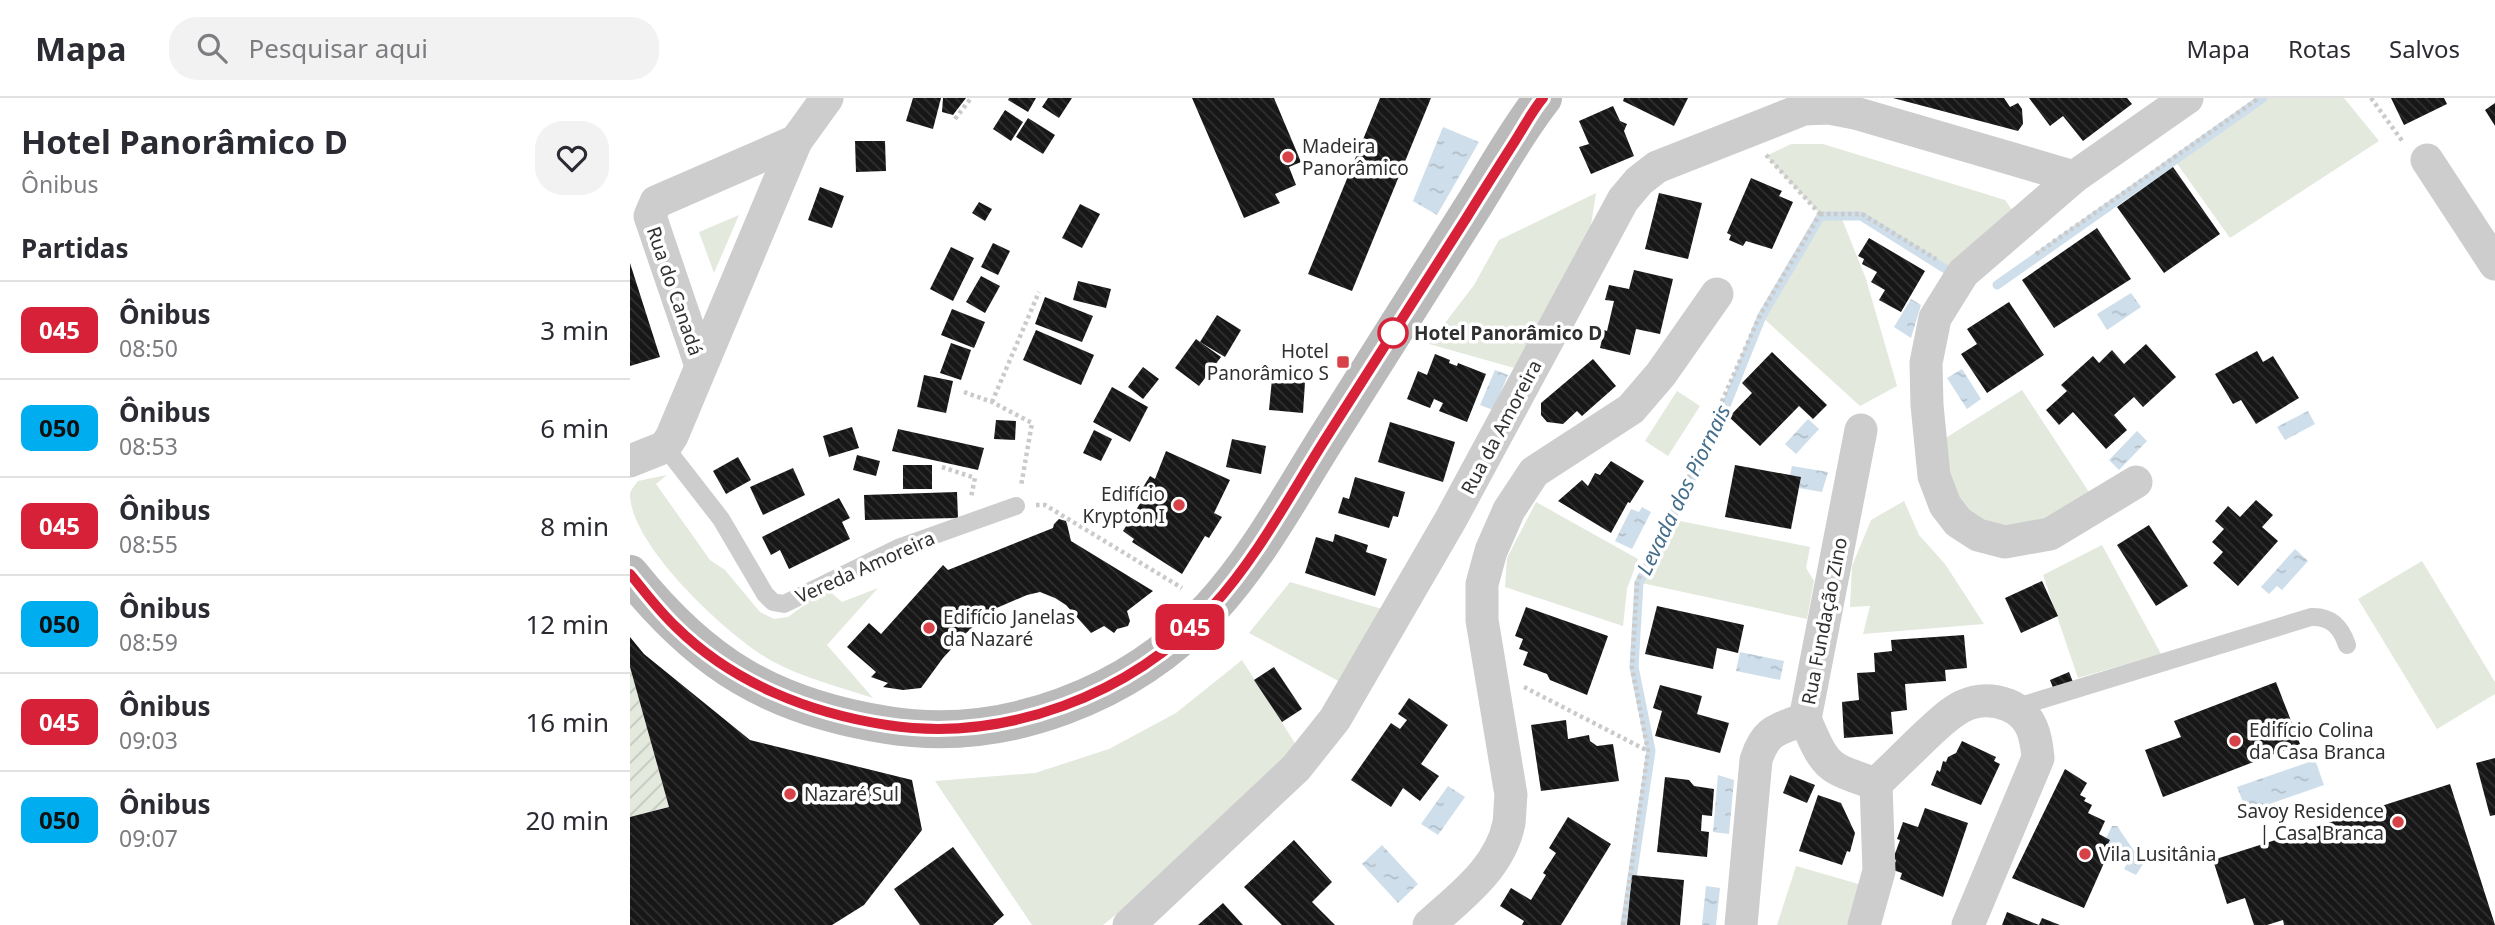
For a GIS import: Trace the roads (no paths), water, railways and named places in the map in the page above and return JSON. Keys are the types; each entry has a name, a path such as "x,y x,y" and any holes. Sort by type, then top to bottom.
{"street":[{"name":"Rua do Canadá","path":"665,447 672,436 796,141 827,98"},
{"path":"630,574 676,628 735,673 771,692 832,715 902,728 981,726 1051,710 1115,684 1158,657 1210,610 1230,586 1543,98"},
{"path":"2136,482 2050,534 2005,542 1978,535 1958,522 1945,505 1934,476 1926,362 1935,318 1964,273 2074,177 2187,98"},
{"name":"Rua da Amoreira","path":"1129,925 1296,768 1335,719 1451,519 1623,200 1639,181 1657,167 1746,131 1804,109 1829,108 1855,113 2074,177"},
{"name":"Rua do Canadá","path":"701,366 658,244 650,216 652,208 656,202 677,192 796,141"},
{"path":"2427,160 2495,264"},
{"path":"1429,925 1482,876 1500,849 1509,823 1511,796 1482,620 1482,584 1491,551 1509,510 1534,472 1631,408 1661,374 1717,294"},
{"name":"Rua Fundação Zino","path":"1861,430 1805,719 1820,753 1834,770 1876,784"},
{"path":"630,461 665,447"},
{"path":"1864,925 1879,871 1876,784 1952,711 1973,702 1995,700 2014,708 2030,722 2036,739 2038,758 1968,925"},
{"path":"1741,925 1756,760 1761,744 1770,733 1805,719"}],"lane":[{"name":"Vereda Amoreira","path":"665,447 721,519 765,594 773,602 784,604 898,548 1016,506"},
{"path":"2014,708 2311,617 2331,620 2343,630 2347,645"}],"water":[{"path":"1443,127 1479,142 1437,215 1413,201"},
{"path":"2131,293 2141,307 2107,330 2097,314"},
{"path":"1911,299 1921,305 1911,338 1894,327"},
{"path":"1962,369 1981,399 1967,409 1947,378"},
{"path":"1495,370 1508,375 1493,410 1480,405"},
{"path":"2308,411 2315,424 2285,440 2277,427"},
{"path":"1808,419 1819,429 1796,454 1785,444"},
{"path":"2137,431 2147,441 2119,470 2109,460"},
{"path":"1792,466 1828,472 1822,492 1799,488 1801,477 1790,475"},
{"path":"1642,507 1651,512 1632,549 1615,541 1631,509 1639,512"},
{"path":"2295,549 2308,561 2282,590 2277,586 2269,594 2261,587"},
{"path":"1740,652 1784,661 1780,680 1736,671"},
{"path":"2315,760 2324,785 2247,812 2237,787"},
{"path":"1718,775 1734,780 1729,834 1713,832"},
{"path":"1448,786 1465,797 1438,835 1421,824"},
{"path":"2112,826 2117,826 2143,864 2136,875 2124,869 2128,862 2106,849 2110,840 2106,838"},
{"path":"1382,845 1418,884 1398,903 1362,864"},
{"path":"1706,886 1720,888 1716,925 1702,925"}],"waterway":[{"name":"Levada dos Piornais","path":"1997,285 2263,98"},
{"name":"Levada dos Piornais","path":"1625,925 1651,751 1634,667 1639,583 1719,423 1762,316 1821,216 1861,216 1947,270"}],"place":[{"name":"Madeira Panorâmico","path":"1288,157"},
{"name":"Hotel Panorâmico D","path":"1393,333"},
{"name":"Hotel Panorâmico S","path":"1343,362"},
{"name":"Edifício Krypton I","path":"1179,505"},
{"name":"Edifício Janelas da Nazaré","path":"929,628"},
{"name":"Edifício Colina da Casa Branca","path":"2235,741"},
{"name":"Nazaré Sul","path":"790,794"},
{"name":"Savoy Residence | Casa Branca","path":"2398,822"},
{"name":"Vila Lusitânia","path":"2085,854"}]}
